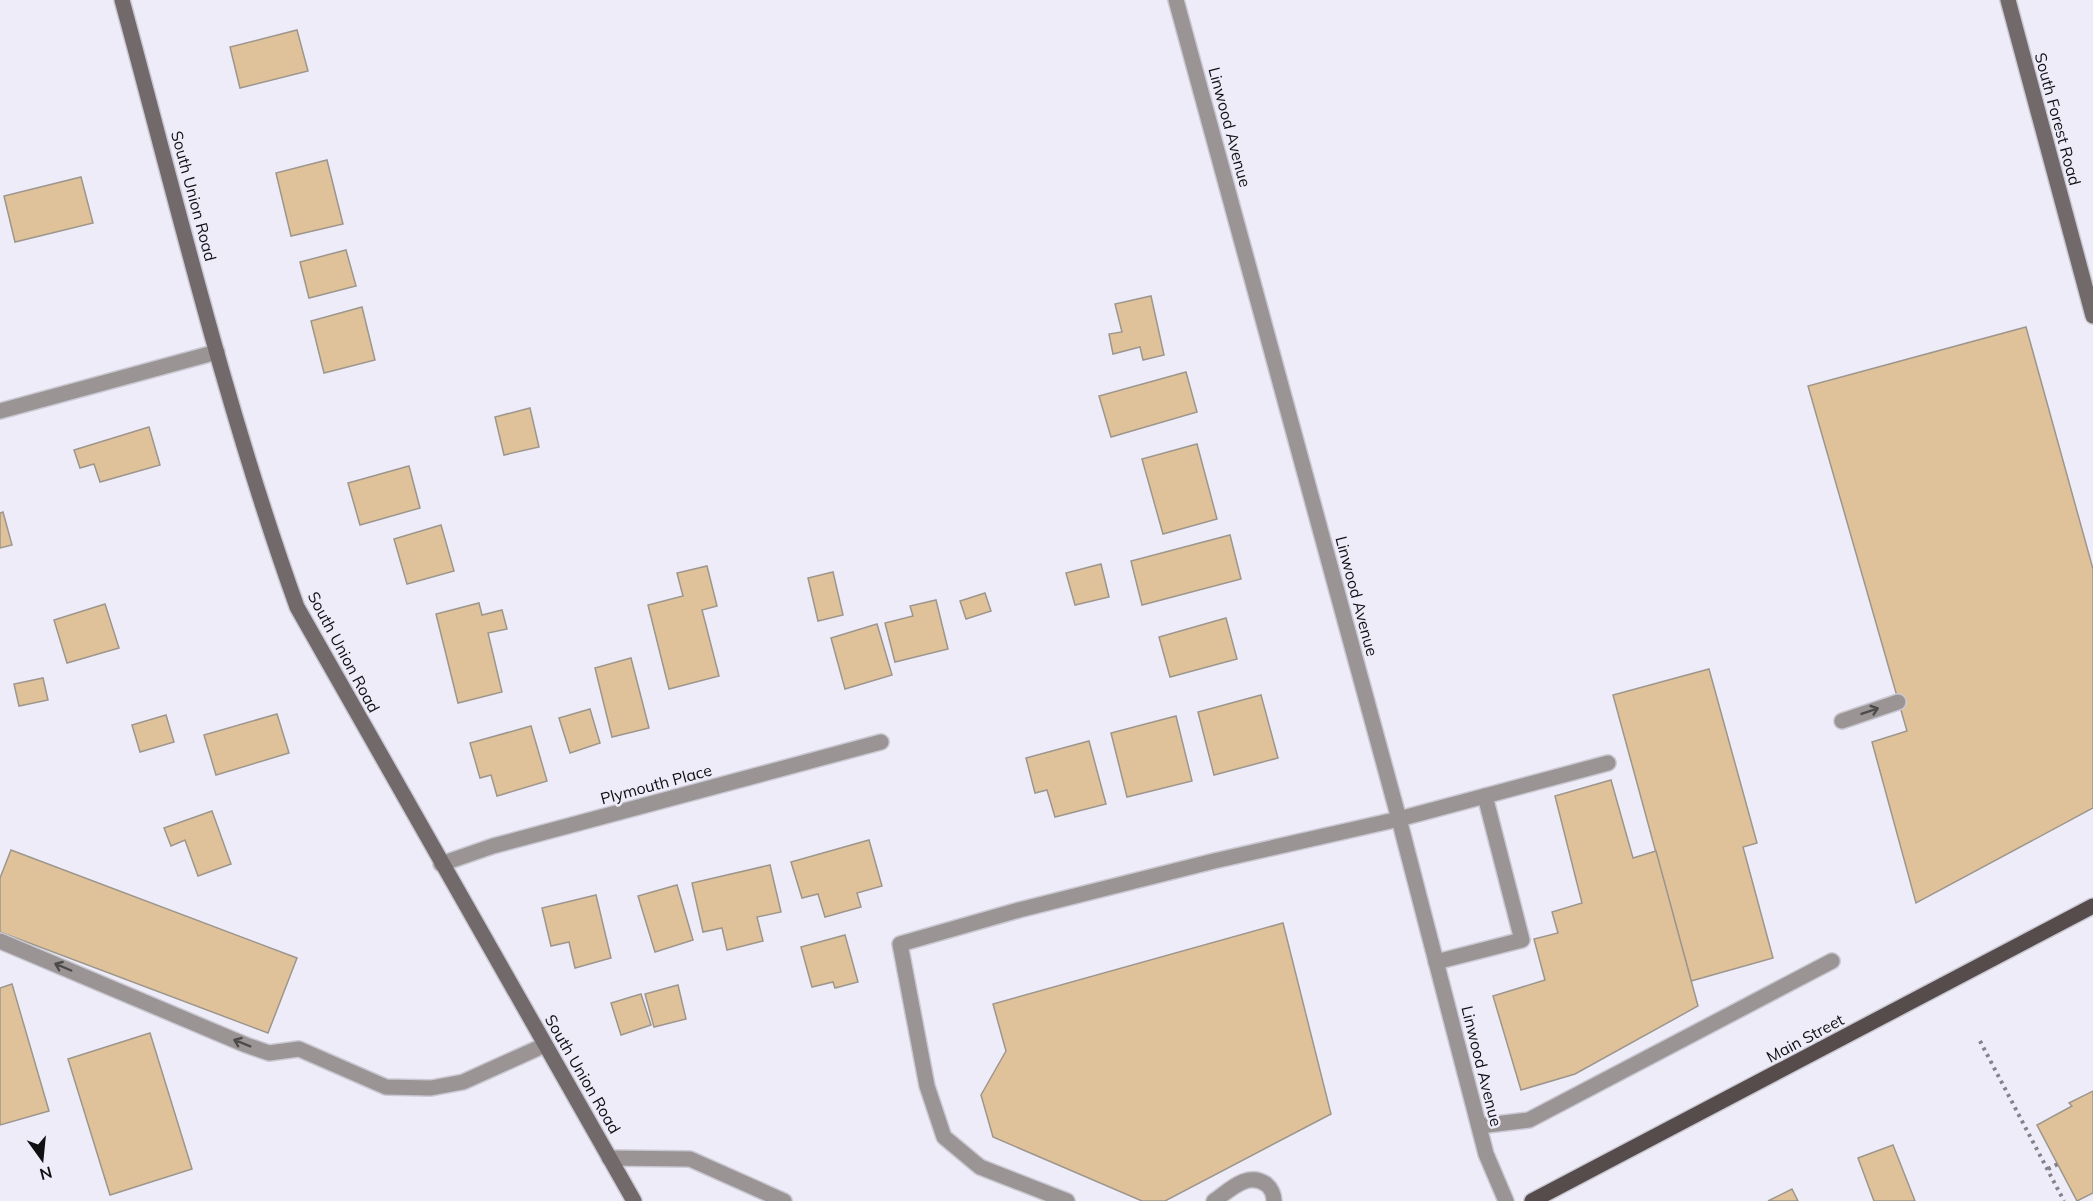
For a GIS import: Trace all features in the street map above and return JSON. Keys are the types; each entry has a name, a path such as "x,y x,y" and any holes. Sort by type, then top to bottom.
{"main road":[{"name":"South Union Road","path":"122,0 217,352 277,551 297,607 634,1201"},
{"name":"South Forest Road","path":"2008,0 2093,316"},
{"name":"Main Street","path":"1532,1201 2093,906"}],"street":[{"name":"Linwood Avenue","path":"1176,0 1398,819 1486,1154 1506,1201"},
{"path":"0,411 217,352"},
{"path":"1842,721 1898,702"},
{"name":"Plymouth Place","path":"441,864 505,843 881,742"},
{"path":"1067,1201 980,1167 944,1137 927,1086 900,944 1019,910 1214,861 1398,819 1608,763"},
{"path":"1436,962 1522,940 1485,796"},
{"path":"0,941 246,1045 269,1053 299,1049 386,1087 431,1088 463,1082 545,1045"},
{"path":"1479,1126 1529,1120 1832,962"},
{"path":"609,1158 690,1159 784,1201"},
{"path":"1214,1201 1246,1179 1257,1180 1268,1186 1274,1196 1274,1201"}],"path":[{"path":"1980,1041 2064,1201"},
{"path":"2047,1169 2058,1164"}],"building":[{"path":"297,30 308,71 240,88 230,47"},
{"path":"327,160 343,224 291,236 276,173"},
{"path":"81,177 93,223 15,242 4,196"},
{"path":"346,250 356,286 309,298 300,262"},
{"path":"1151,296 1164,355 1143,360 1140,347 1113,354 1109,334 1122,332 1115,304"},
{"path":"362,307 375,360 324,373 311,321"},
{"path":"2026,327 2093,569 2093,808 1916,903 1872,742 1907,731 1808,386"},
{"path":"1186,372 1197,412 1111,437 1099,396"},
{"path":"530,408 539,447 504,455 495,417"},
{"path":"149,427 160,465 100,482 94,464 80,468 74,450"},
{"path":"1197,444 1217,519 1163,534 1142,459"},
{"path":"409,466 420,508 360,525 348,483"},
{"path":"3,512 12,545 0,548 0,513"},
{"path":"441,525 454,571 407,584 394,539"},
{"path":"1230,535 1241,579 1142,605 1131,561"},
{"path":"1101,564 1109,597 1075,605 1066,573"},
{"path":"707,566 717,606 702,610 719,676 669,689 648,605 683,596 677,573"},
{"path":"833,572 843,615 818,621 808,578"},
{"path":"985,593 991,611 966,619 960,601"},
{"path":"936,600 948,649 895,662 885,623 913,616 910,606"},
{"path":"479,603 482,615 502,610 507,629 488,633 502,692 458,703 436,614"},
{"path":"105,604 119,648 67,663 54,620"},
{"path":"1226,618 1237,659 1170,677 1159,637"},
{"path":"877,624 892,675 845,689 831,638"},
{"path":"631,658 649,728 612,737 595,668"},
{"path":"1709,669 1757,843 1743,847 1773,958 1691,981 1613,695"},
{"path":"43,678 48,700 19,706 14,684"},
{"path":"1261,695 1278,758 1214,775 1198,712"},
{"path":"590,709 600,743 570,753 559,718"},
{"path":"277,714 289,753 216,775 204,735"},
{"path":"166,715 174,742 140,752 132,725"},
{"path":"1176,716 1192,781 1127,797 1111,733"},
{"path":"531,726 547,781 497,796 491,775 480,778 470,743"},
{"path":"1089,741 1106,804 1055,817 1047,790 1035,793 1026,758"},
{"path":"1611,780 1633,858 1656,851 1698,1006 1575,1074 1521,1090 1493,996 1545,980 1534,939 1558,933 1552,912 1582,903 1555,796"},
{"path":"212,811 231,864 198,876 185,840 171,846 164,828"},
{"path":"869,840 882,886 857,893 861,907 825,917 818,894 802,898 791,862"},
{"path":"11,850 297,958 268,1033 0,932 0,878"},
{"path":"770,865 781,912 757,917 763,941 727,950 722,928 703,932 692,883"},
{"path":"677,885 693,940 655,952 638,896"},
{"path":"596,895 611,958 575,968 569,942 551,946 542,908"},
{"path":"1283,923 1331,1114 1165,1201 1142,1201 993,1137 981,1095 1006,1051 993,1004"},
{"path":"845,935 858,982 835,988 833,982 812,987 801,947"},
{"path":"12,984 49,1111 0,1125 0,988"},
{"path":"678,985 686,1019 654,1027 645,994"},
{"path":"641,994 651,1025 621,1035 611,1003"},
{"path":"150,1033 192,1169 110,1195 68,1059"},
{"path":"2093,1091 2093,1193 2077,1201 2037,1125 2072,1106 2069,1103"},
{"path":"1893,1145 1915,1201 1874,1201 1858,1158"},
{"path":"1792,1189 1798,1201 1768,1201"}]}
